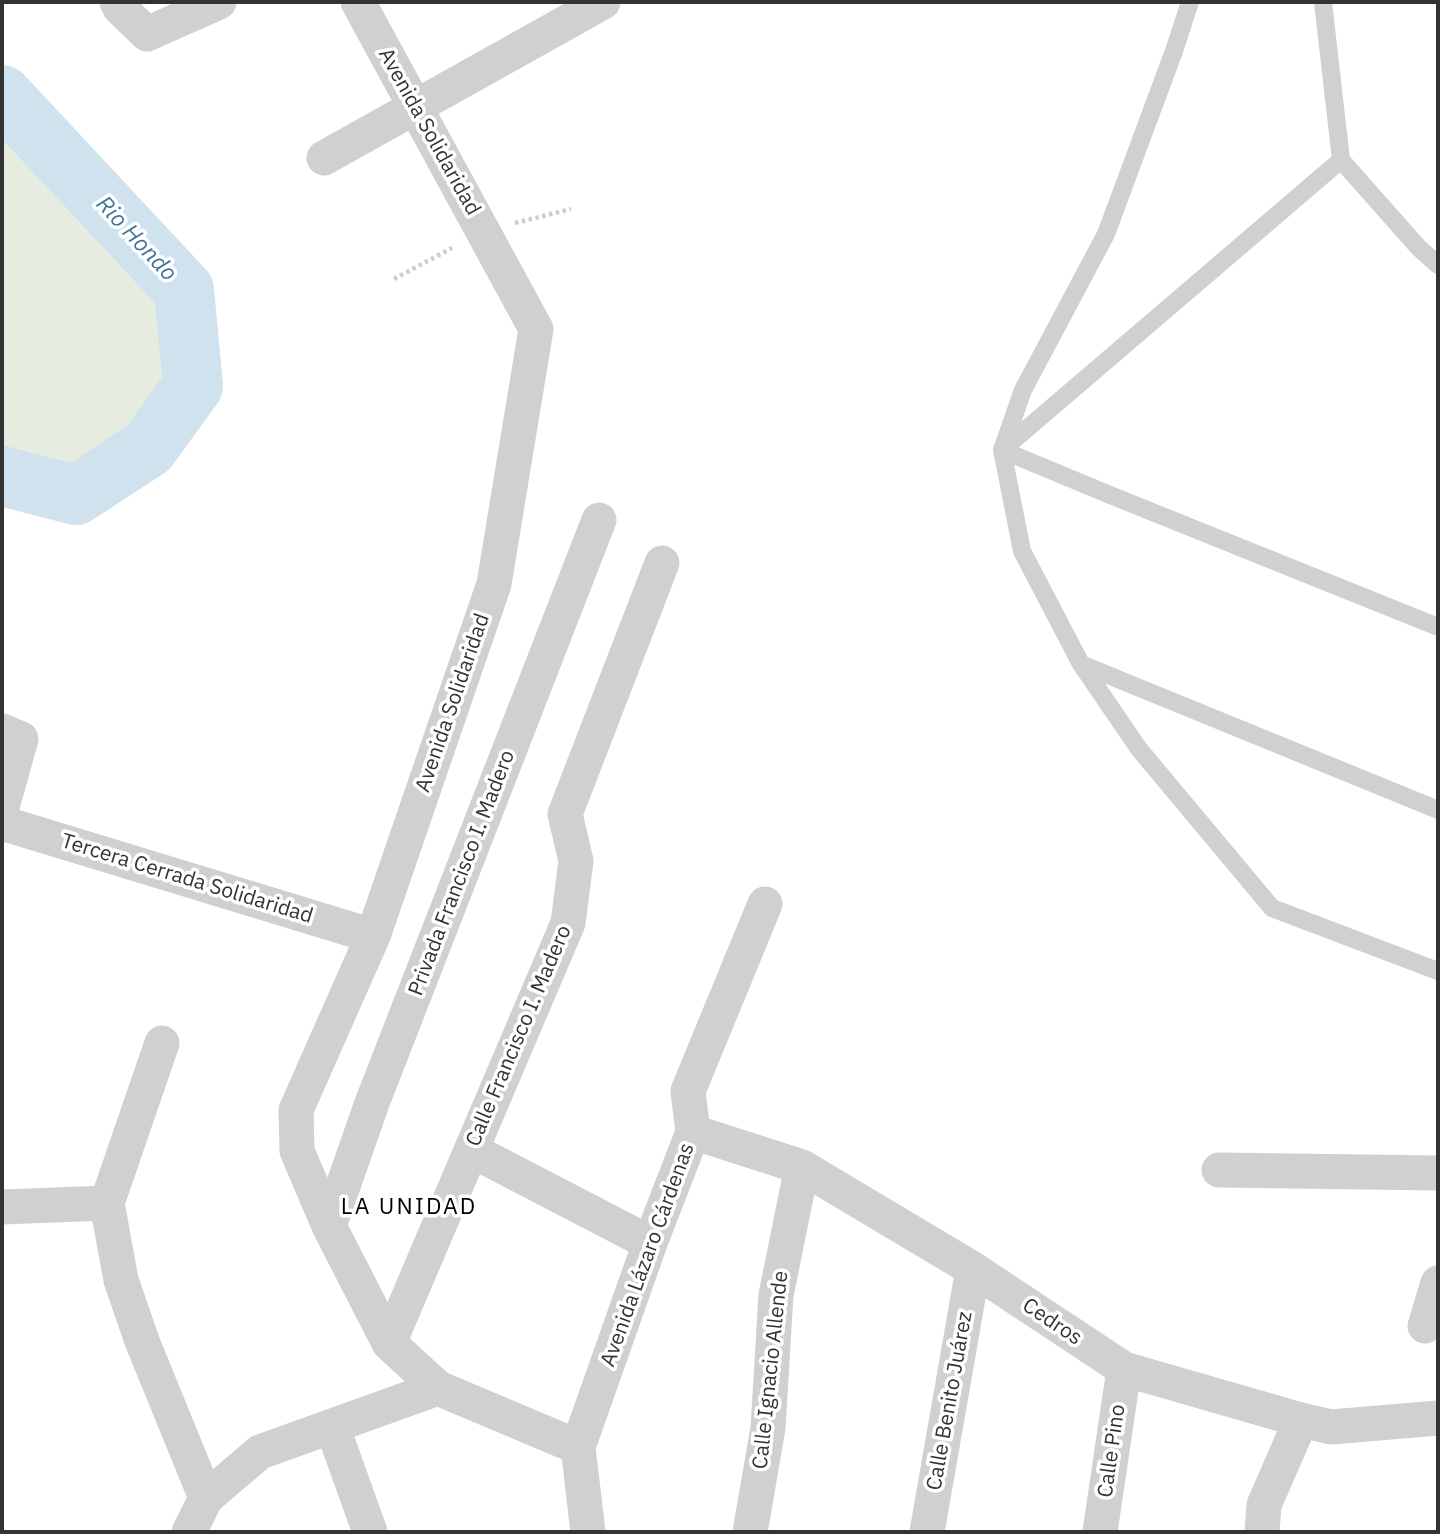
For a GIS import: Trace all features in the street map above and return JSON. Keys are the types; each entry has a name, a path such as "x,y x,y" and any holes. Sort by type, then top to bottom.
{"street":[{"path":"117,2 147,34 219,2"},
{"name":"Avenida Solidaridad","path":"358,2 537,329 494,584 373,936 296,1110 297,1151 329,1226 389,1343 438,1388 579,1447"},
{"path":"324,158 603,2"},
{"name":"Privada Francisco I. Madero","path":"329,1226 372,1103 599,520"},
{"name":"Calle Francisco I. Madero","path":"389,1343 568,923 576,861 565,814 662,563"},
{"path":"2,731 21,739 2,807"},
{"name":"Tercera Cerrada Solidaridad","path":"2,822 373,936"},
{"name":"Avenida Lázaro Cárdenas","path":"589,1532 579,1447 650,1243 693,1132 688,1091 765,904"},
{"path":"162,1043 107,1203 121,1280 142,1341 206,1498"},
{"name":"Cedros","path":"693,1132 802,1167 973,1269 1124,1369 1331,1427 1438,1419"},
{"path":"471,1150 650,1243"},
{"name":"Calle Ignacio Allende","path":"750,1532 768,1428 776,1296 802,1167"},
{"path":"1219,1170 1438,1172"},
{"path":"2,1208 107,1203"},
{"name":"Calle Benito Juárez","path":"927,1532 973,1269"},
{"path":"1425,1326 1438,1283"},
{"name":"Calle Pino","path":"1100,1532 1124,1369"},
{"path":"190,1532 206,1498 260,1452 438,1388"},
{"path":"1262,1532 1265,1505 1301,1420"},
{"path":"332,1426 370,1532"}],"lane":[{"path":"1190,2 1105,234 1023,390 1002,450 1022,551 1081,664 1139,749 1272,908 1438,971"},
{"path":"1323,2 1341,160 1418,247 1438,265"},
{"path":"1002,450 1341,160"},
{"path":"1002,450 1438,627"},
{"path":"1081,664 1438,810"}],"shaded area":[{"path":"2,122 166,298 174,379 135,434 72,475 2,456"}],"waterway":[{"name":"Rio Hondo","path":"2,95 184,290 193,386 148,448 76,495 2,476"}],"district":[{"name":"LA UNIDAD","path":"409,1207"}]}
